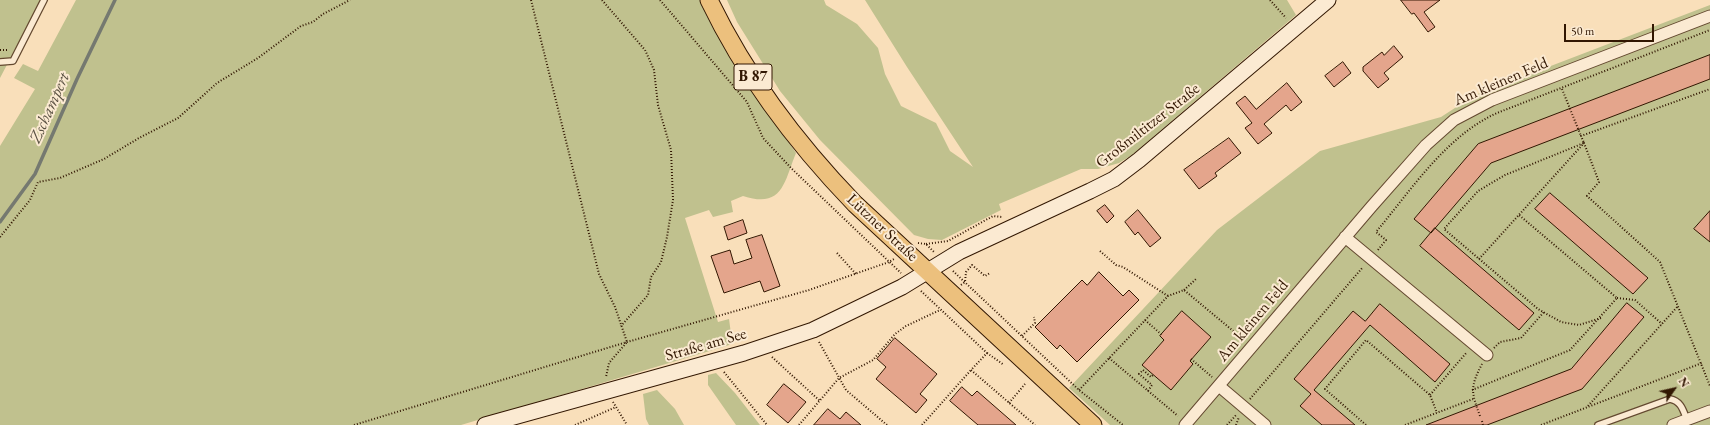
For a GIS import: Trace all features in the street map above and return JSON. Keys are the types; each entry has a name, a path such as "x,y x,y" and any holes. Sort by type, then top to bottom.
{"main road":[{"name":"Lützner Straße","path":"709,0 724,31 761,90 805,149 829,177 855,204 1093,425"}],"street":[{"name":"Großmiltitzer Straße","path":"928,272 951,256 1114,179 1140,160 1328,0"},
{"name":"Am kleinen Feld","path":"1186,424 1345,237 1426,145 1454,120 1492,100 1710,16"},
{"path":"1345,237 1487,355"},
{"name":"Straße am See","path":"484,425 715,361 813,330 875,301 928,272"},
{"path":"1220,385 1265,425"},
{"path":"1673,425 1710,411"}],"lane":[{"path":"0,62 13,61 44,0"},
{"path":"1598,425 1670,399 1676,400 1680,404 1687,420"}],"path":[{"path":"0,237 30,200 38,182 60,178 104,159 139,138 178,118 217,83 258,58 301,26 313,22 323,14 350,0"},
{"path":"531,0 599,274 615,306 627,342"},
{"path":"602,0 645,50 654,70 658,105 671,150 673,200 661,262 651,277 648,295 622,326"},
{"path":"354,425 627,342 809,290 889,262 792,169 763,138 747,102 660,0"},
{"path":"1270,0 1294,28"},
{"path":"1243,406 1386,240 1376,232 1456,138 1483,119 1710,30"},
{"path":"1556,75 1599,182 1587,196 1660,262 1710,386"},
{"path":"1581,136 1710,89"},
{"path":"1479,259 1584,143"},
{"path":"1584,143 1505,175 1478,191 1444,229 1544,312 1561,322 1579,324 1601,318"},
{"path":"1519,215 1617,298 1635,300 1662,324"},
{"path":"926,244 948,241 993,216 1007,218 1013,228"},
{"path":"1100,251 1116,266 1123,267 1168,296"},
{"path":"837,254 856,274"},
{"path":"990,273 985,276 972,265 966,272 965,282 1079,390 1122,425"},
{"path":"1079,390 1168,296 1184,290 1196,279"},
{"path":"1184,290 1252,347"},
{"path":"1472,390 1570,350 1601,318 1617,298"},
{"path":"933,303 987,352 1004,365"},
{"path":"1588,407 1678,306"},
{"path":"799,425 839,378 873,360 895,334 906,326 940,310"},
{"path":"1480,416 1473,399 1472,390 1474,380 1487,355 1500,342 1521,338 1544,312"},
{"path":"1022,336 1035,323 1034,317"},
{"path":"1145,320 1162,335"},
{"path":"813,330 846,390 887,425"},
{"path":"1366,425 1325,389 1366,340 1430,395 1437,414"},
{"path":"607,391 606,376 609,363 627,342"},
{"path":"1430,395 1474,344"},
{"path":"762,347 820,400"},
{"path":"922,425 987,352"},
{"path":"1109,358 1186,424"},
{"path":"1191,359 1220,385"},
{"path":"715,361 767,425"},
{"path":"1541,425 1702,363"},
{"path":"971,370 1035,425"},
{"path":"1148,391 1152,385 1139,374 1143,370 1151,377 1153,374"},
{"path":"1009,403 1025,384"},
{"path":"1405,425 1473,399"},
{"path":"575,425 616,407 627,425"},
{"path":"1482,421 1483,425"}],"green space":[{"path":"0,0 41,0 0,78"},
{"path":"76,0 703,0 756,93 796,153 785,183 774,196 766,199 756,199 743,196 731,201 733,212 713,217 709,210 685,218 718,322 729,319 732,341 729,345 723,347 461,425 0,425 0,146 35,89 14,78 23,64 38,71"},
{"path":"727,0 824,0 826,5 857,24 878,48 885,74 901,106 936,123 950,151 973,167 865,0 1287,0 1296,15 1132,155 1119,163 1098,169 1081,169 999,204 1001,210 942,240 928,239 914,235 820,140 780,91 737,22"},
{"path":"1710,5 1710,425 1110,425 1069,388 1217,230 1320,151 1441,117 1475,95"},
{"path":"716,373 735,393 760,425 736,425 708,385 708,375"},
{"path":"657,390 675,409 684,425 649,425 646,419 643,394"}],"building":[{"path":"1401,0 1440,0 1424,12 1435,27 1428,32 1414,13 1412,14"},
{"path":"1394,46 1403,57 1384,73 1389,79 1378,88 1363,71 1363,67 1382,52 1384,55"},
{"path":"1710,55 1710,79 1491,163 1431,233 1414,219 1478,144"},
{"path":"1343,62 1351,73 1334,87 1325,76"},
{"path":"1287,83 1302,102 1291,111 1286,105 1264,124 1272,133 1258,144 1245,128 1252,123 1236,103 1245,96 1256,109"},
{"path":"1229,138 1241,153 1215,173 1217,176 1199,189 1184,170"},
{"path":"1550,193 1648,278 1633,294 1535,209"},
{"path":"1105,205 1114,216 1107,223 1097,211"},
{"path":"1138,210 1161,238 1150,247 1138,232 1135,235 1125,222"},
{"path":"1710,211 1710,242 1694,229"},
{"path":"743,220 747,233 728,240 724,227"},
{"path":"1435,228 1534,313 1519,330 1420,246"},
{"path":"762,235 780,286 764,292 760,281 724,293 711,256 730,250 734,264 752,258 746,240"},
{"path":"1099,272 1123,296 1129,290 1139,300 1077,362 1060,345 1057,349 1035,327 1082,280 1087,285"},
{"path":"1627,303 1644,317 1582,389 1487,425 1426,425 1571,369"},
{"path":"1380,304 1450,364 1435,382 1370,325 1314,390 1355,425 1322,425 1300,406 1311,394 1294,379 1353,311 1365,321"},
{"path":"1182,311 1211,337 1190,361 1193,364 1171,390 1142,365 1164,340 1160,336"},
{"path":"895,338 937,374 920,394 927,400 916,413 876,379 886,367 877,359"},
{"path":"784,384 806,402 788,423 767,405"},
{"path":"962,387 972,396 977,391 1016,425 978,425 950,401"},
{"path":"828,409 840,419 846,412 861,425 814,425"}],"waterway":[{"name":"Zschampert","path":"0,222 35,174 77,79 115,0"}]}
